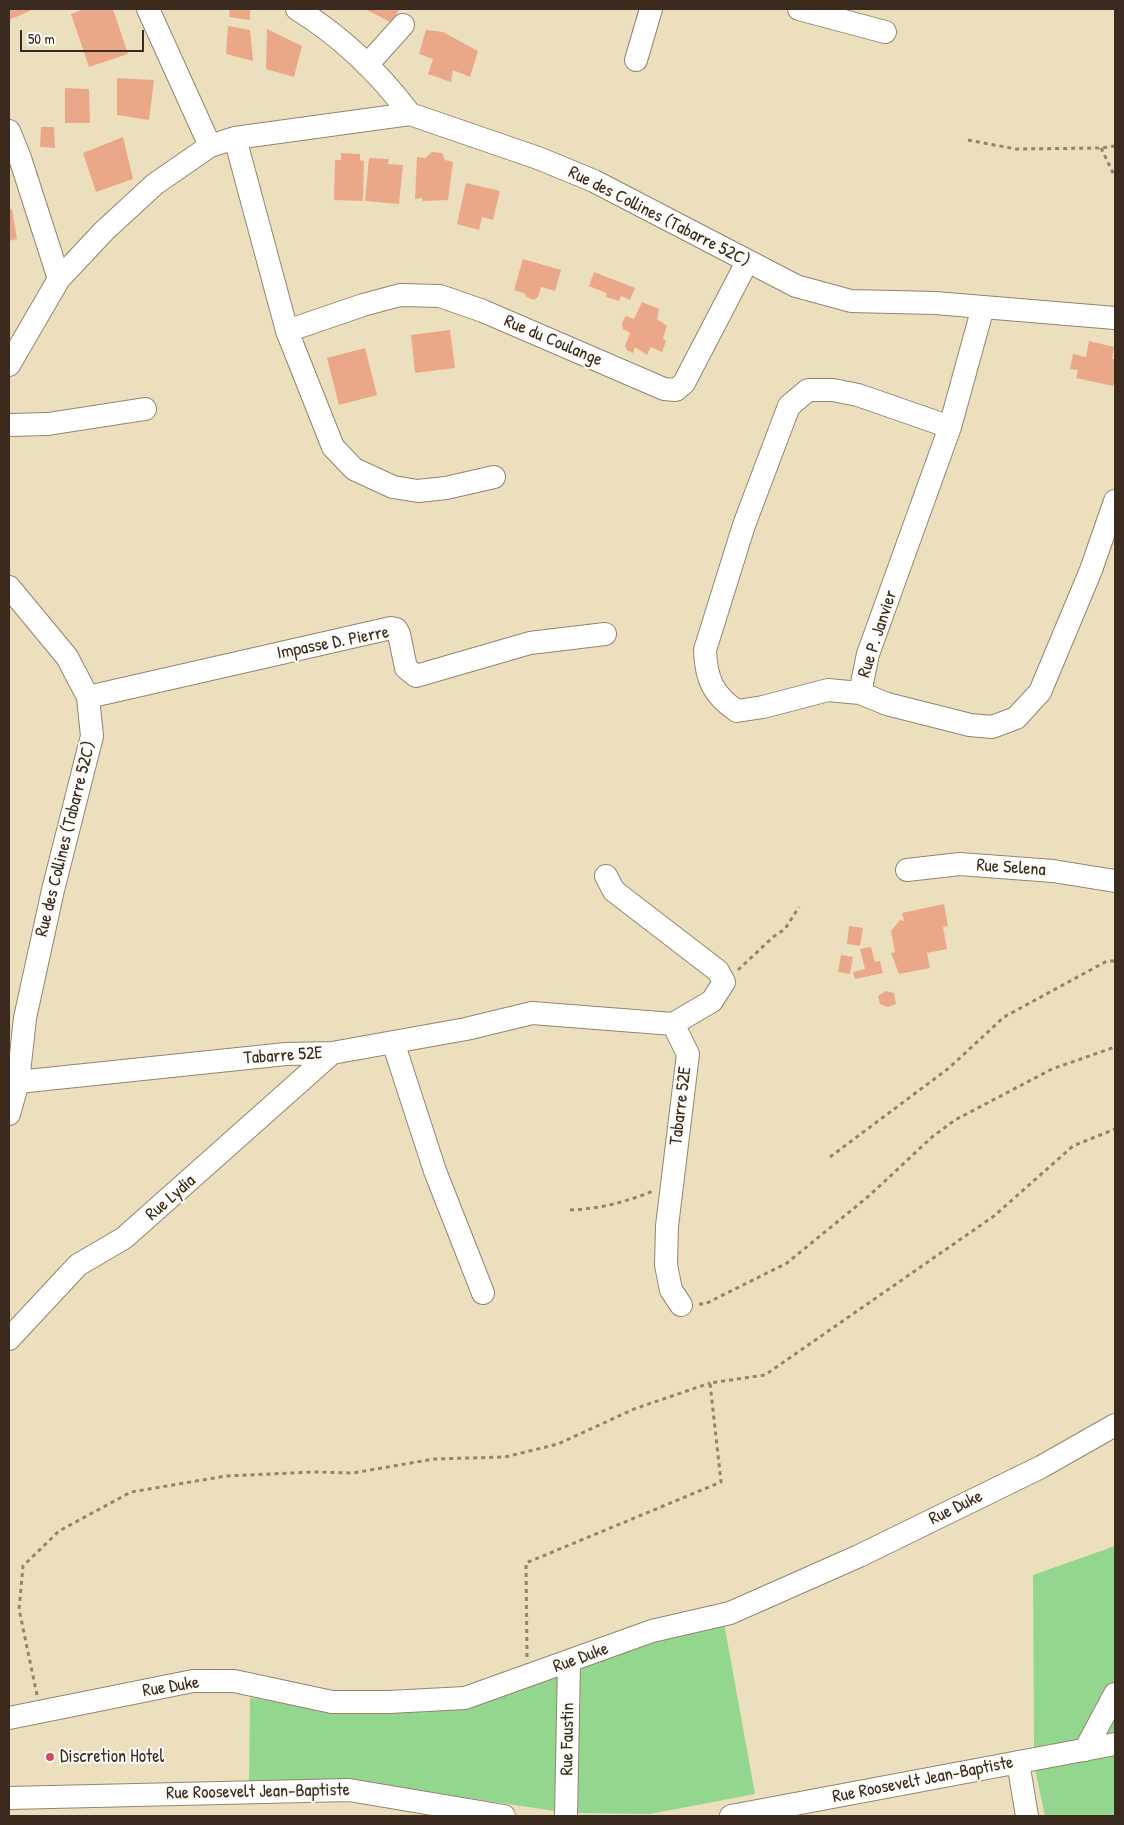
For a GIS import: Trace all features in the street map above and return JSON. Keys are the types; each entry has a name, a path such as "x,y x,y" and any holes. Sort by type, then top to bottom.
{"street":[{"path":"148,9 210,146"},
{"path":"297,9 321,24 367,65 390,87 410,114"},
{"path":"636,60 650,9"},
{"path":"799,9 885,32"},
{"path":"367,65 403,25"},
{"name":"Rue des Collines (Tabarre 52C)","path":"9,365 59,279 104,231 154,184 210,146 236,138 410,114 538,158 594,181 796,286 850,301 983,307 1115,318"},
{"path":"9,131 14,159 59,279"},
{"path":"236,138 287,331 333,447 354,469 393,487 418,491 446,488 494,477"},
{"name":"Rue du Coulange","path":"287,331 363,305 400,295 440,296 483,311 664,389 676,390 684,382 747,262"},
{"name":"Rue P. Janvier","path":"983,307 950,427 868,654 860,693 887,704 970,725 992,727 1016,718 1040,692 1091,570 1115,501"},
{"path":"860,693 828,690 763,707 737,711 721,700 710,682 706,667 705,650 744,525 789,406 808,390 833,390 858,395 950,427"},
{"path":"9,425 48,424 145,409"},
{"name":"Rue des Collines (Tabarre 52C)","path":"9,587 67,657 88,697 92,736 49,908 25,1018 18,1082 9,1114"},
{"name":"Impasse D. Pierre","path":"88,697 391,628 396,629 399,634 406,668 416,676 530,643 605,634"},
{"name":"Rue Selena","path":"907,870 960,864 1053,871 1115,881"},
{"path":"606,876 614,891 718,971 724,982 712,1001 673,1024"},
{"name":"Tabarre 52E","path":"18,1082 286,1054 332,1052 466,1029 532,1013 673,1024 688,1054 667,1226 666,1265 671,1290 681,1304"},
{"path":"393,1042 435,1171 483,1293"},
{"name":"Rue Lydia","path":"9,1339 78,1265 124,1238 332,1052"},
{"name":"Rue Duke","path":"9,1718 194,1681 234,1681 332,1702 389,1702 465,1698 652,1631 730,1613 859,1556 1041,1467 1115,1425"},
{"name":"Rue Faustin","path":"566,1816 569,1662"},
{"path":"1085,1750 1115,1694"},
{"name":"Rue Roosevelt Jean-Baptiste","path":"731,1816 784,1811 1018,1762 1115,1744"},
{"path":"1018,1762 1027,1816"},
{"name":"Rue Roosevelt Jean-Baptiste","path":"9,1798 30,1807 349,1790 504,1816"}],"path":[{"path":"968,140 1016,149 1102,148 1115,146"},
{"path":"1102,148 1115,177"},
{"path":"724,982 763,948 773,936 785,929 800,907"},
{"path":"830,1157 949,1068 1004,1017 1107,961 1115,960"},
{"path":"681,1304 706,1304 787,1263 870,1195 932,1137 955,1120 1052,1069 1115,1047"},
{"path":"41,1712 18,1609 23,1566 59,1531 131,1492 226,1476 314,1472 353,1473 434,1459 505,1457 558,1444 634,1409 710,1383 765,1375 994,1216 1073,1146 1115,1129"},
{"path":"570,1210 590,1210 631,1200 672,1183"},
{"path":"527,1677 526,1563 721,1482 710,1383"}],"green space":[{"path":"1115,1546 1115,1816 1045,1816 1035,1769 1033,1575"},
{"path":"724,1623 755,1794 650,1814 575,1813 576,1668 685,1630"},
{"path":"562,1675 555,1811 347,1780 249,1782 250,1698 331,1707 466,1708"}],"building":[{"path":"9,9 34,9 9,20"},
{"path":"84,9 113,9 128,54 89,67 71,14"},
{"path":"230,9 250,9 250,20 229,17"},
{"path":"365,9 399,9 392,23"},
{"path":"228,26 250,30 253,61 226,54"},
{"path":"267,29 302,46 294,77 266,69"},
{"path":"426,30 443,32 478,51 470,77 453,70 451,82 428,74 433,59 419,54"},
{"path":"117,78 154,80 149,120 117,115"},
{"path":"65,88 89,89 90,123 65,123"},
{"path":"41,127 54,127 55,148 40,147"},
{"path":"123,137 133,179 96,192 83,153"},
{"path":"432,152 442,153 445,160 453,162 448,200 423,201 422,198 415,199 417,157 425,158"},
{"path":"341,153 360,154 360,160 364,161 363,201 334,200 335,160 341,160"},
{"path":"369,158 389,159 388,164 403,165 399,204 365,201"},
{"path":"466,183 500,191 493,220 482,217 479,230 457,224"},
{"path":"12,209 17,239 9,241 9,210"},
{"path":"523,259 561,270 555,291 541,287 538,297 534,300 527,297 524,293 514,290"},
{"path":"594,272 635,288 630,300 621,296 619,301 606,297 606,293 589,286"},
{"path":"642,302 659,309 657,319 667,326 663,338 666,341 662,352 651,347 647,355 635,347 633,353 627,350 625,346 630,333 623,329 622,323 626,316 634,319"},
{"path":"450,330 455,368 415,373 411,335"},
{"path":"1089,341 1114,347 1112,359 1115,359 1115,379 1113,386 1076,378 1078,370 1070,369 1073,354 1086,357"},
{"path":"365,348 377,395 339,405 327,358"},
{"path":"944,904 948,926 943,927 947,949 927,953 930,968 899,974 891,953 895,952 891,931 900,920 904,921 902,913"},
{"path":"849,926 863,928 860,946 847,944"},
{"path":"871,947 875,962 880,961 883,973 855,979 853,972 865,969 860,949"},
{"path":"841,955 853,957 850,974 838,972"},
{"path":"886,991 894,993 896,1004 888,1007 880,1004 878,996"}],"place":[{"name":"Discretion Hotel","path":"50,1757"}]}
